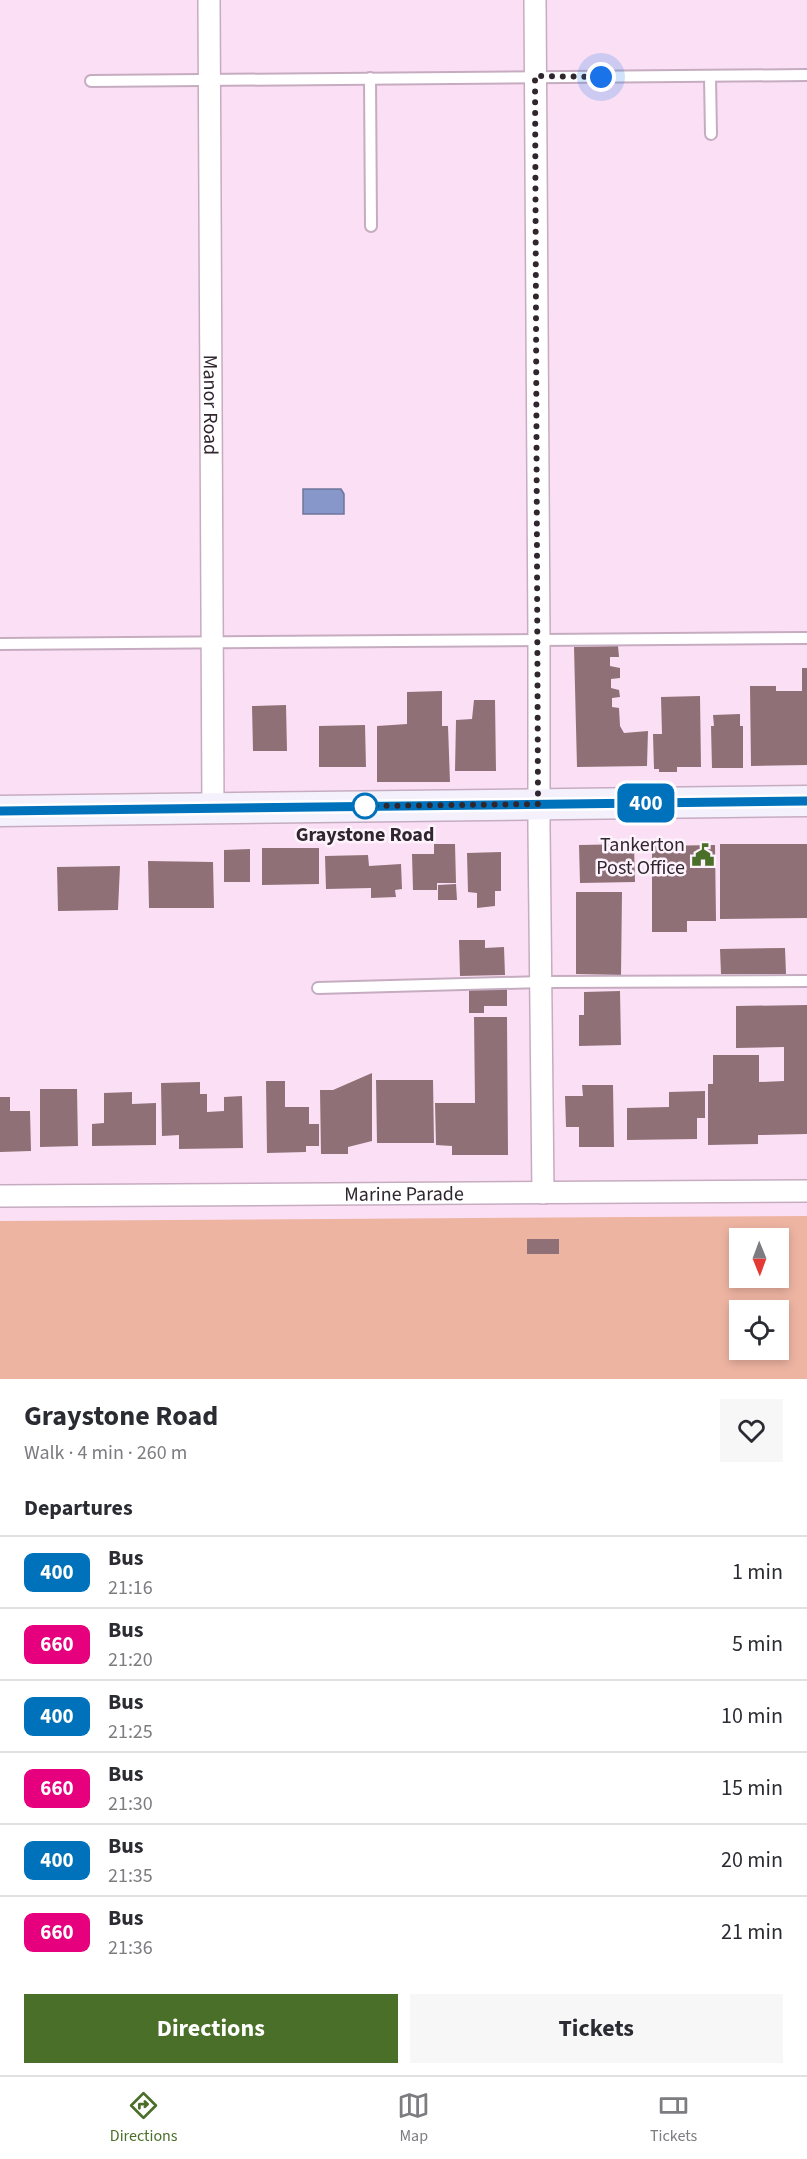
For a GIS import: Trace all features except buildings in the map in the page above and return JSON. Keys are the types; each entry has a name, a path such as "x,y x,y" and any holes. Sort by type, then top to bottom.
{"main road":[{"path":"0,811 807,801"}],"street":[{"name":"Manor Road","path":"209,0 213,809"},
{"path":"535,0 538,804 543,1193"},
{"name":"Marine Parade","path":"0,1196 807,1191"}],"lane":[{"path":"91,81 807,75"},
{"path":"710,77 711,134"},
{"path":"370,78 371,226"},
{"path":"0,645 807,638"},
{"path":"318,988 542,982 807,981"}],"shaded area":[{"path":"807,1216 807,1379 0,1379 0,1221"}],"water":[{"path":"303,489 341,489 344,494 344,514 303,514"}],"bus line":[{"name":"400","path":"0,811 807,801"}],"place":[{"name":"Graystone Road","path":"365,806"},
{"name":"Tankerton Post Office","path":"703,855"}],"route":[{"path":"365,806 538,804 535,76 601,77"}]}
